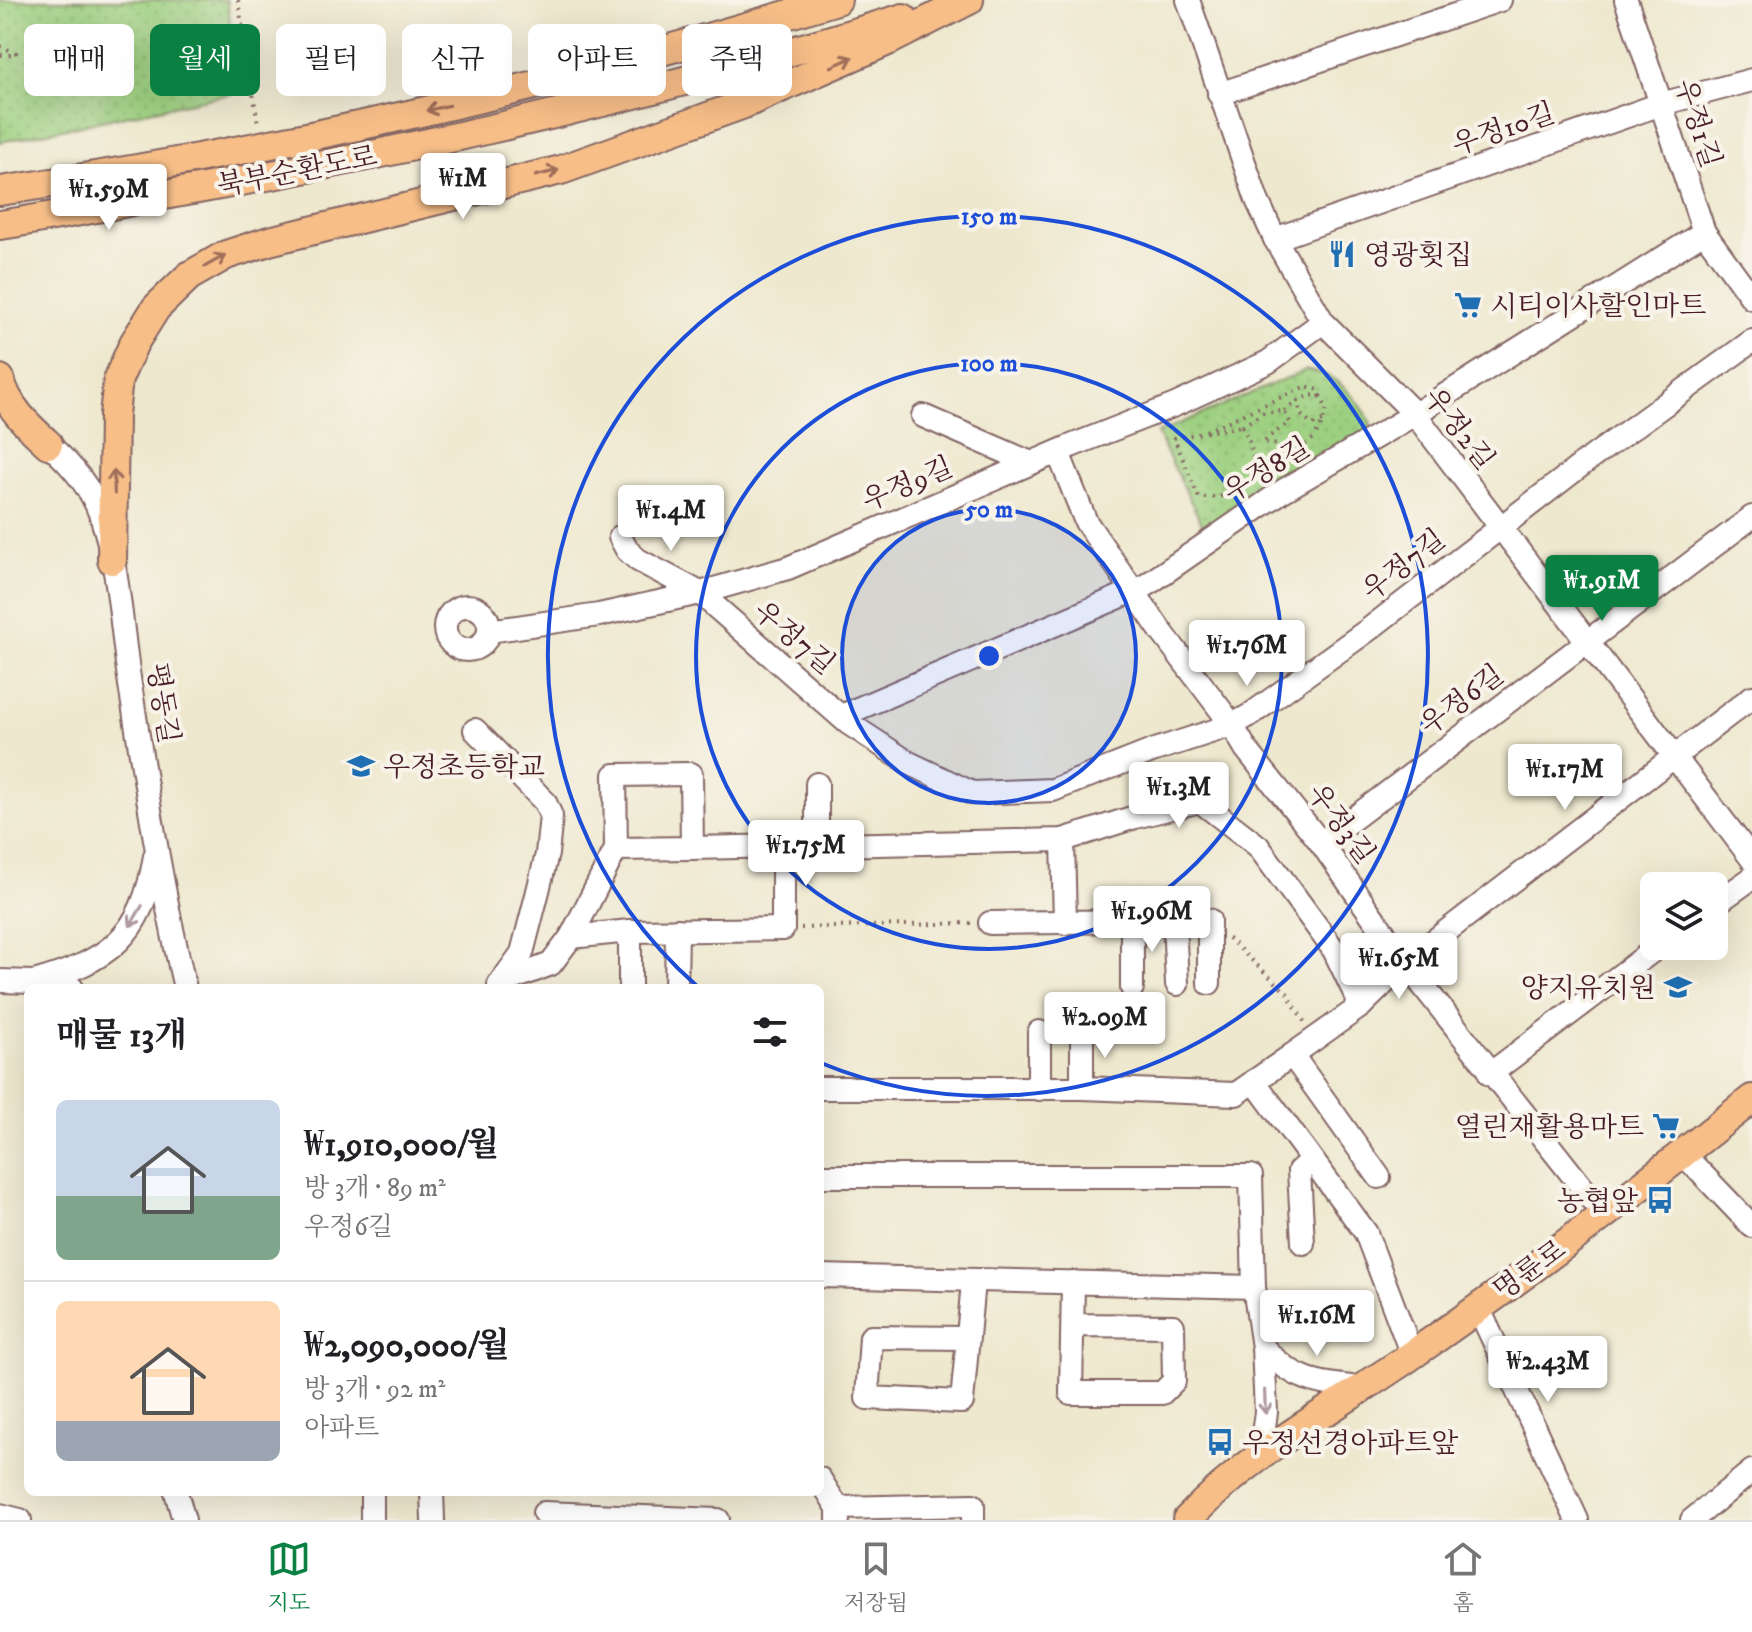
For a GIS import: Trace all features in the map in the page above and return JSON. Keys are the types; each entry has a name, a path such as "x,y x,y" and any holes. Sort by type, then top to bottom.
{"main road":[{"name":"북부순환도로","path":"0,191 261,145 483,98 837,0"},
{"name":"북부순환도로","path":"0,225 366,158 505,126 789,51 961,0"},
{"path":"112,560 114,415 118,379 134,343 156,308 189,276 226,255 269,241 561,170 744,104 890,40 969,0"},
{"path":"0,379 13,409 48,444"},
{"path":"0,418 48,444"},
{"name":"명륜로","path":"1187,1520 1260,1456 1412,1355 1604,1215 1752,1099"}],"street":[{"name":"우정2길","path":"1188,0 1257,200 1275,239 1323,322 1415,414 1752,859"},
{"path":"1219,94 1500,0"},
{"name":"우정1길","path":"1626,0 1704,232 1752,298"},
{"name":"우정10길","path":"1275,239 1661,104 1752,80"},
{"name":"우정8길","path":"841,716 1145,586 1281,492 1415,414 1704,232"},
{"name":"우정9길","path":"489,631 599,615 700,593 788,568 1031,463 1175,405 1268,362 1323,322"},
{"name":"우정7길","path":"620,537 627,550 638,560 700,593 841,716 909,763 972,793 1053,790 1152,751 1232,725 1368,630 1499,527 1752,341"},
{"path":"923,416 1031,463"},
{"name":"평동길","path":"48,444 86,486 101,516 112,560 157,842 184,984"},
{"name":"우정3길","path":"1058,452 1086,522 1161,631 1232,725 1246,749 1321,843 1405,963 1604,1215"},
{"name":"우정6길","path":"1321,843 1752,517"},
{"path":"824,1088 1082,1088 1236,1094 1361,1006 1405,963 1752,697"},
{"path":"475,730 545,802 551,816 547,854 522,953 499,984"},
{"path":"538,984 571,937 616,849 615,775 691,774 692,848"},
{"path":"817,784 817,847"},
{"path":"616,849 1063,840 1135,817 1200,801 1258,846 1334,950 1361,1006"},
{"path":"1063,840 1065,923"},
{"path":"34,982 87,964 122,938 145,899 157,842"},
{"path":"571,937 630,931 783,929 783,847"},
{"path":"1728,895 1752,878"},
{"path":"990,923 1209,920 1209,983"},
{"path":"1174,921 1177,984"},
{"path":"1132,922 1132,988"},
{"path":"676,984 677,930"},
{"path":"630,931 630,984"},
{"path":"1490,1074 1641,960"},
{"path":"503,984 551,964"},
{"path":"0,981 47,984"},
{"path":"1039,1032 1039,1089"},
{"path":"1082,1032 1082,1088"},
{"path":"1292,1055 1379,1177"},
{"path":"1254,1081 1366,1233 1412,1355"},
{"path":"1683,1154 1752,1226"},
{"path":"1303,1243 1299,1171 1310,1161"},
{"path":"824,1176 1251,1176 1254,1287 1263,1347 1266,1412 1260,1456"},
{"path":"824,1276 1254,1287"},
{"path":"967,1338 871,1337 867,1398 962,1402 973,1282"},
{"path":"1073,1282 1071,1393 1162,1393 1174,1381 1173,1326 1073,1325"},
{"path":"1478,1307 1577,1520"},
{"path":"1263,1347 1278,1365 1298,1377 1324,1384 1362,1388"},
{"path":"1692,1520 1752,1471"},
{"path":"824,1487 838,1514 896,1513 973,1505 973,1520"},
{"path":"177,1496 184,1520"},
{"path":"372,1496 372,1520"},
{"path":"432,1496 433,1520"},
{"path":"544,1508 718,1520"},
{"path":"0,1515 20,1520"}],"path":[{"path":"238,0 261,145"},
{"path":"0,46 16,53 0,55"},
{"path":"1200,433 1306,386 1319,390 1327,409 1321,430 1310,442 1291,448 1279,443 1263,444 1253,449"},
{"path":"1242,426 1253,449 1255,463 1245,485 1219,497 1199,498 1174,438 1242,426 1263,413 1284,411 1310,395 1320,396"},
{"path":"1298,401 1301,415 1312,425 1323,421"},
{"path":"1263,444 1268,436 1290,422 1284,411"},
{"path":"1209,920 1287,993 1314,1039"},
{"path":"783,929 990,923"}],"green space":[{"path":"0,0 227,0 230,24 150,24 150,96 221,96 0,142"},
{"path":"1306,370 1332,378 1353,396 1371,424 1367,433 1204,528 1157,433"}],"place":[{"name":"영광횟집","path":"1342,254"},
{"name":"시티이사할인마트","path":"1468,305"},
{"name":"우정초등학교","path":"361,766"},
{"name":"양지유치원","path":"1678,987"},
{"name":"열린재활용마트","path":"1666,1126"},
{"name":"농협앞","path":"1660,1200"},
{"name":"우정선경아파트앞","path":"1220,1442"}]}
